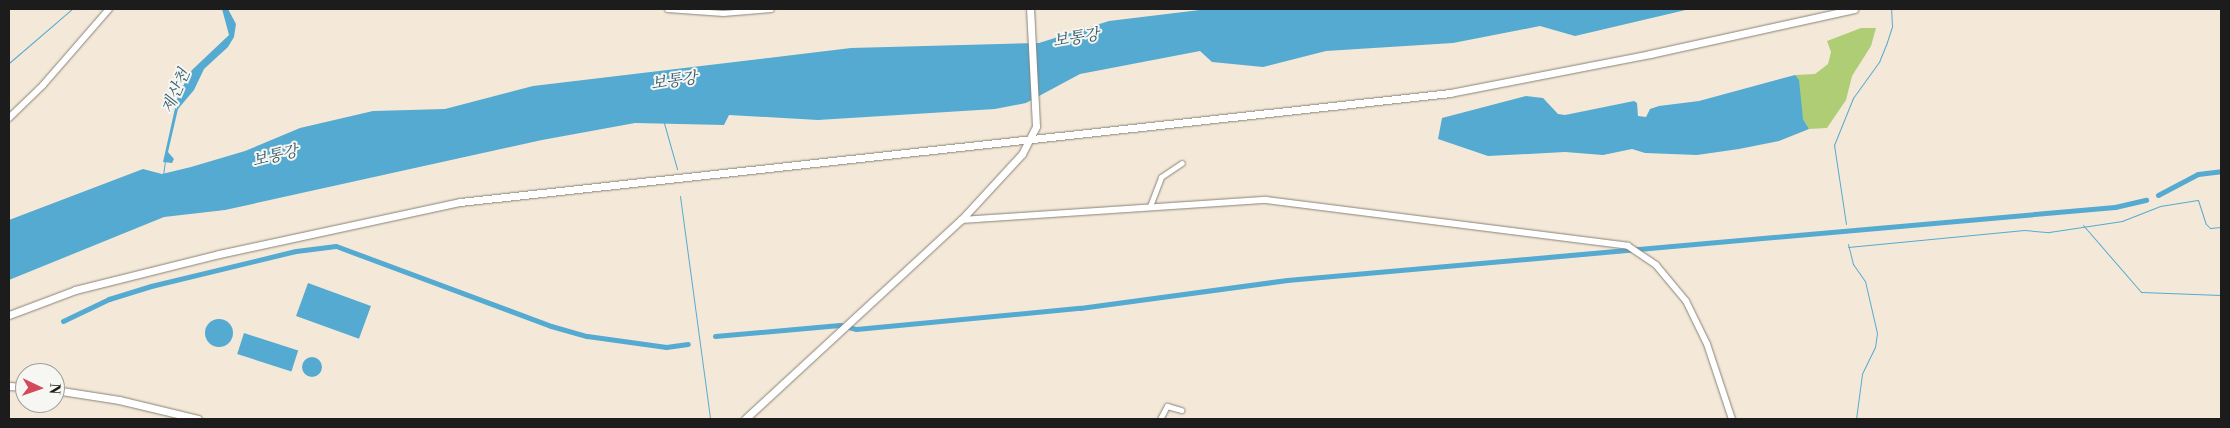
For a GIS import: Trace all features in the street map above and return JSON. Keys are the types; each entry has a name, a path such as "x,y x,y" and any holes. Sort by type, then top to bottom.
{"main road":[{"path":"745,419 842,333 961,220 1032,140 1036,126 1030,9"},
{"path":"9,315 75,290 219,254 460,202 1450,93 1650,54 1854,9"},
{"path":"65,392 137,404 198,419"}],"street":[{"path":"9,118 43,85 109,9"},
{"path":"667,9 723,13 771,9"},
{"path":"1150,206 1161,177 1182,163"},
{"path":"961,220 1150,206 1266,200 1619,244 1635,250 1656,264 1686,301 1707,344 1732,419"},
{"path":"1160,419 1167,406 1181,410"}],"green space":[{"path":"1861,28 1876,28 1871,46 1852,76 1846,100 1827,128 1809,129 1803,119 1795,75 1815,74 1828,64 1831,52 1827,41"}],"water":[{"path":"222,9 228,9 236,24 234,37 228,47 204,69 194,90 178,109 168,152 174,159 172,163 163,162 178,95 192,70 229,35"},
{"name":"보통강","path":"1208,9 1690,9 1575,36 1540,26 1453,43 1326,51 1263,67 1212,62 1200,51 1080,74 1026,103 995,109 818,120 729,115 724,125 635,123 542,140 225,210 164,217 9,280 9,220 143,169 162,174 191,167 245,151 300,128 373,111 445,109 533,86 851,48 1039,43 1109,21"},
{"path":"1795,75 1799,80 1803,119 1809,129 1779,141 1739,149 1697,155 1645,153 1632,149 1603,155 1565,152 1488,156 1438,139 1442,118 1526,96 1543,98 1558,114 1565,115 1634,101 1637,103 1638,116 1646,117 1650,109 1659,106 1699,101"},
{"path":"308,283 371,306 359,339 296,316"},
{"path":"219,319 229,323 233,333 229,343 219,347 209,343 205,333 209,323"},
{"path":"244,333 298,351 291,372 237,354"},
{"path":"312,357 319,360 322,367 319,374 312,377 305,374 302,367 305,360"}],"waterway":[{"path":"9,63 72,9"},
{"path":"1846,224 1834,145 1853,98 1879,62 1892,26 1891,9"},
{"path":"664,123 677,169"},
{"name":"제산천","path":"163,175 165,161"},
{"path":"2158,195 2198,174 2221,171"},
{"path":"680,196 710,419"},
{"path":"715,336 840,325 856,329 1080,308 1287,280 2115,207 2146,200"},
{"path":"1848,247 2024,230 2049,232 2122,221 2160,206 2198,200 2206,224 2210,228 2221,227"},
{"path":"2083,225 2141,292 2221,295"},
{"path":"1848,244 1853,264 1865,281 1877,333 1875,347 1862,374 1856,419"},
{"path":"63,321 109,299 151,286 296,251 336,246 551,326 587,336 666,347 688,344"}]}
